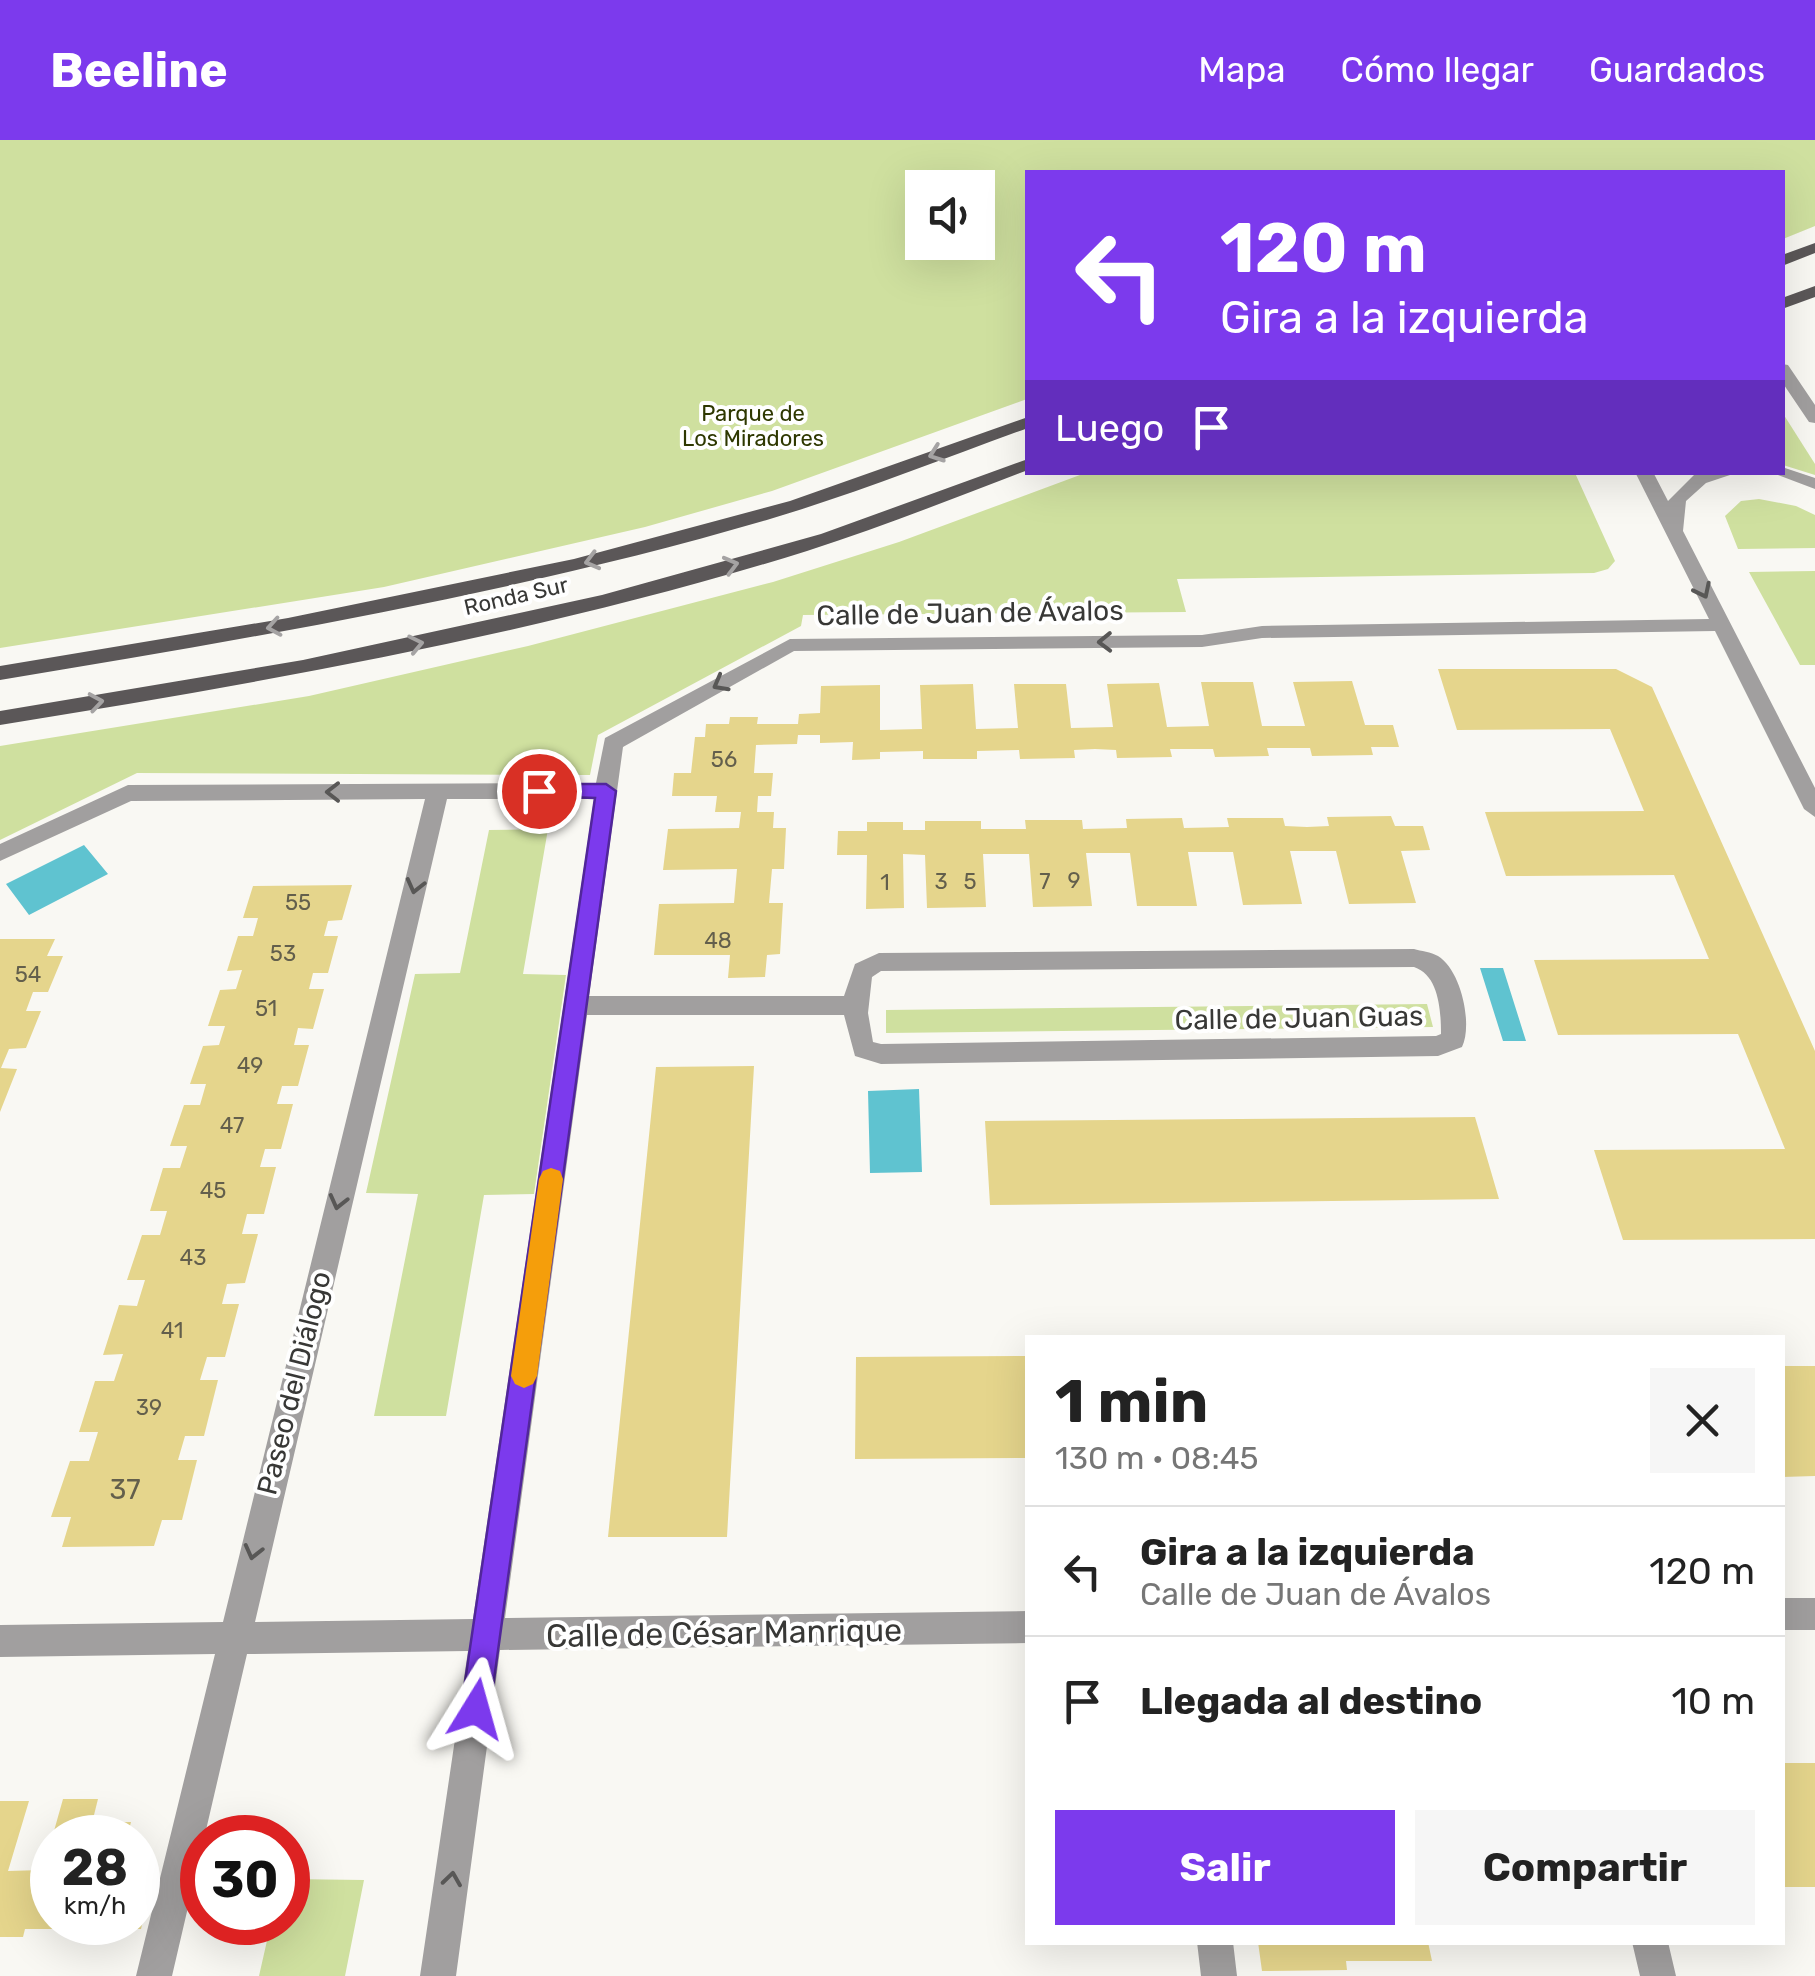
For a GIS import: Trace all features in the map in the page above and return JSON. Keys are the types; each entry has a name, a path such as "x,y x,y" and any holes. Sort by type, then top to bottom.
{"main road":[{"path":"1785,259 1815,248"},
{"path":"1785,303 1815,290"},
{"name":"Ronda Sur","path":"0,673 396,606 542,574 766,515 1025,423"},
{"name":"Ronda Sur","path":"0,718 263,676 562,612 801,546 1025,465"}],"street":[{"path":"1785,373 1815,418"},
{"path":"1785,474 1815,484"},
{"path":"1646,475 1815,809"},
{"path":"1674,531 1677,499 1700,480 1719,475"},
{"name":"Calle de Juan de Ávalos","path":"606,791 613,743 790,644 1202,641 1262,632 1720,625"},
{"path":"0,853 128,793 606,791 438,1976"},
{"name":"Paseo del Diálogo","path":"154,1976 438,792"},
{"name":"Calle de Juan Guas","path":"1414,958 1430,963 1440,974 1455,1028 1453,1040 1438,1046 881,1054 864,1050 858,1038 858,1006 859,978 866,968 879,962 1414,958"},
{"path":"575,1006 858,1006"},
{"path":"1785,1614 1815,1614"},
{"name":"Calle de César Manrique","path":"0,1642 1025,1628"},
{"path":"1215,1945 1219,1976"},
{"path":"1651,1945 1658,1976"}],"green space":[{"name":"Parque de Los Miradores","path":"0,140 1815,140 1815,226 1785,238 1785,170 1025,170 1025,400 772,491 645,527 384,587 0,648"},
{"path":"1785,417 1815,464 1815,475 1785,466"},
{"path":"1080,475 1576,475 1615,561 1608,569 1594,573 1177,579 1186,612 803,615 801,626 598,735 590,775 137,773 0,840 0,746 309,696 528,646 773,582 899,542"},
{"path":"1759,499 1796,506 1815,515 1815,548 1738,549 1725,516 1741,501"},
{"path":"1815,571 1815,665 1800,665 1749,572"},
{"path":"548,829 523,974 566,975 534,1194 484,1195 446,1416 374,1416 418,1194 366,1193 415,974 460,973 489,830"},
{"path":"1427,1004 1433,1027 886,1033 886,1010"},
{"path":"310,1879 364,1880 345,1976 259,1976 266,1945 310,1945"}],"water":[{"path":"84,845 108,874 29,915 6,884"},
{"path":"1480,968 1503,968 1526,1041 1503,1041"},
{"path":"919,1089 922,1172 870,1173 868,1091"}],"building":[{"path":"1438,669 1616,669 1652,687 1815,1051 1815,1239 1623,1240 1594,1150 1785,1149 1738,1034 1558,1035 1534,960 1709,959 1674,875 1506,876 1485,812 1644,811 1610,729 1457,730"},
{"path":"1352,681 1365,725 1393,725 1399,747 1371,747 1373,755 1312,756 1310,748 1267,748 1269,756 1215,757 1213,749 1170,749 1172,757 1117,758 1116,750 1095,749 1074,750 1075,758 1020,759 1019,750 977,751 977,759 923,759 923,751 880,752 880,759 852,760 853,742 820,743 820,735 798,735 797,744 756,745 754,773 773,773 771,796 758,796 757,812 774,812 773,828 786,828 784,869 772,869 769,903 783,903 780,954 767,955 765,977 728,978 730,955 654,955 659,904 734,903 737,869 663,870 668,829 739,828 741,812 715,812 717,796 672,796 674,773 691,773 695,737 705,737 706,724 729,724 730,717 758,717 757,724 798,724 799,714 820,713 821,686 880,685 880,730 922,729 920,685 973,684 976,729 1018,728 1014,684 1066,684 1071,728 1113,727 1107,684 1159,683 1167,727 1209,726 1201,682 1253,682 1262,726 1305,726 1293,682"},
{"path":"1391,816 1395,826 1423,826 1430,850 1401,851 1416,903 1349,904 1336,851 1290,851 1302,904 1243,905 1233,852 1188,852 1197,906 1137,906 1130,853 1086,853 1092,906 1033,907 1029,854 983,854 986,907 927,908 925,855 903,854 904,908 866,909 867,855 837,855 838,831 867,831 867,822 903,822 903,830 925,830 925,821 981,821 981,829 1026,829 1025,820 1082,820 1083,829 1127,828 1126,819 1182,818 1184,828 1229,827 1227,818 1283,818 1285,826 1307,827 1329,826 1327,817"},
{"path":"352,885 342,920 328,921 324,936 338,936 328,973 313,973 309,989 324,989 313,1029 298,1028 294,1045 309,1045 298,1086 282,1086 277,1104 293,1104 281,1149 265,1149 260,1167 276,1167 264,1214 247,1214 242,1234 258,1234 245,1283 227,1284 222,1304 239,1304 225,1357 207,1357 200,1380 218,1380 204,1436 185,1436 178,1460 197,1460 182,1520 162,1520 154,1546 62,1547 71,1517 51,1517 70,1461 89,1461 98,1432 79,1432 95,1381 114,1381 123,1354 103,1355 119,1305 137,1306 145,1280 127,1280 142,1235 160,1235 167,1211 150,1211 163,1168 180,1168 187,1146 170,1146 184,1105 200,1105 206,1084 190,1084 203,1046 219,1045 225,1026 208,1026 220,990 236,989 242,970 227,971 238,936 253,936 258,918 243,918 253,886"},
{"path":"0,939 55,939 47,956 63,956 48,992 33,992 26,1011 41,1011 26,1048 9,1049 1,1068 17,1069 0,1112"},
{"path":"754,1066 727,1537 608,1537 656,1067"},
{"path":"1475,1117 1499,1199 990,1205 985,1121"},
{"path":"1025,1356 1025,1458 855,1459 856,1357"},
{"path":"1785,1366 1815,1366 1815,1476 1785,1477"},
{"path":"1785,1763 1815,1763 1815,1887 1785,1887"},
{"path":"63,1799 98,1799 94,1815 58,1815"},
{"path":"0,1801 29,1801 8,1871 30,1870 30,1929 25,1929 23,1937 0,1937"},
{"path":"1258,1945 1429,1945 1432,1961 1346,1961 1347,1970 1262,1971"}],"slow traffic":[{"path":"524,1376 551,1179"}],"route":[{"path":"476,1709 606,791 539,791"}]}
